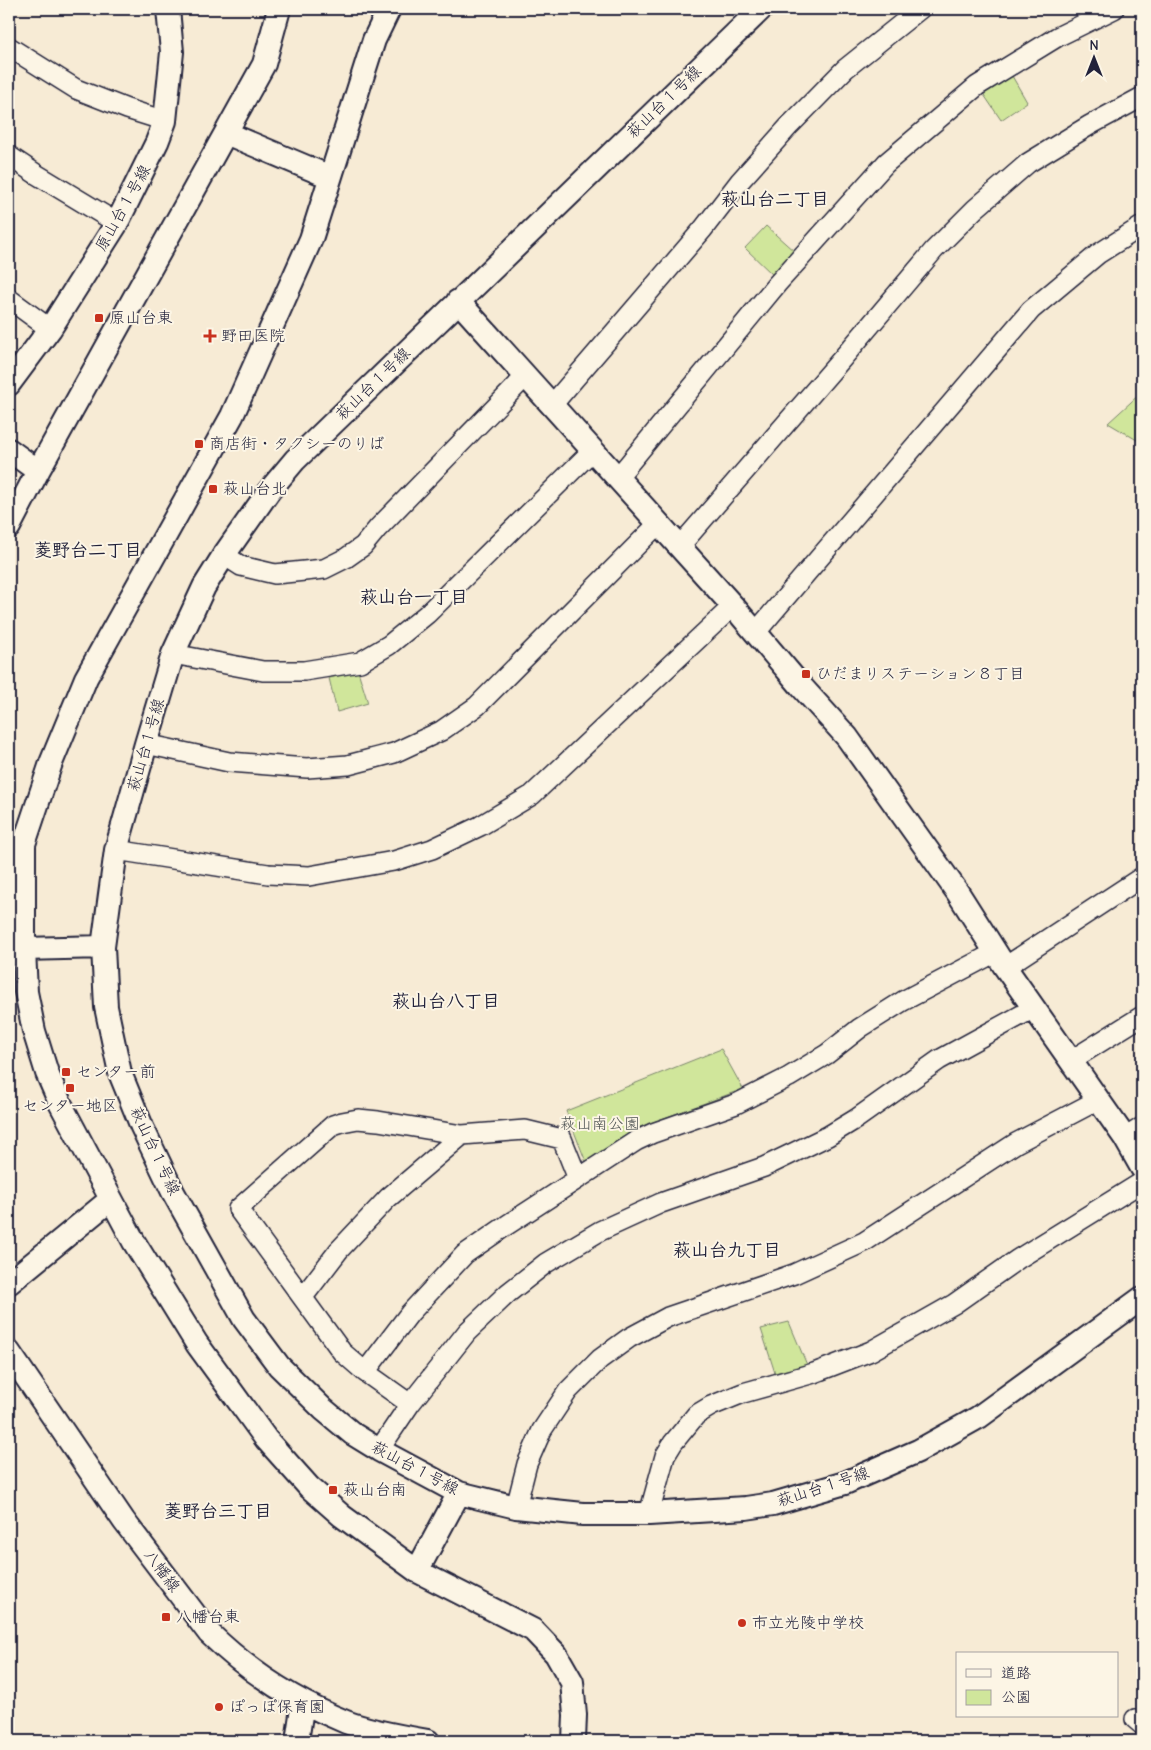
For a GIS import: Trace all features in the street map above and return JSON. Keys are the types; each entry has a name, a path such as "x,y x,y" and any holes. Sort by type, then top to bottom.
{"street":[{"name":"原山台１号線","path":"9,384 50,329 117,223 148,164 165,121 172,52 168,9"},
{"path":"9,527 38,471 264,64 279,9"},
{"path":"389,9 374,40 311,239 232,416 86,678 52,763 24,844 26,992 34,1031 47,1073 60,1103 110,1200 197,1344 266,1439 309,1486 342,1516 417,1571 532,1630 556,1654 572,1682 575,1715 574,1741"},
{"name":"萩山台１号線","path":"761,9 295,460 269,492 224,555 204,587 173,654 116,850 102,947 106,1007 120,1073 142,1127 173,1192 244,1319 279,1366 323,1409 353,1434 379,1450 459,1493 516,1507 583,1514 649,1514 746,1508 773,1504 845,1483 918,1452 979,1417 1142,1298"},
{"path":"552,405 790,124 845,69 920,9"},
{"path":"618,477 777,284 886,163 977,86 1056,37 1114,9"},
{"path":"9,47 76,89 127,109 165,121"},
{"path":"679,547 934,250 975,209 1028,163 1090,124 1142,97"},
{"path":"226,133 330,177"},
{"path":"9,156 117,223"},
{"path":"756,632 1031,310 1098,254 1142,226"},
{"path":"9,299 50,329"},
{"path":"458,301 618,477 847,737 958,893 1098,1100 1134,1133 1142,1168"},
{"path":"224,555 241,566 274,574 324,569 346,558 363,546 378,528 526,376"},
{"path":"9,450 38,471"},
{"path":"173,654 263,671 304,672 360,662 389,645 427,614 593,450"},
{"path":"146,744 229,762 308,768 348,765 394,753 441,731 477,706 658,524"},
{"path":"116,850 268,874 309,876 394,861 432,849 480,826 532,795 733,606"},
{"path":"365,1372 410,1313 465,1254 636,1142 653,1133 736,1104 789,1077 827,1054 860,1028 903,1001 1001,959 1142,877"},
{"path":"24,948 102,947"},
{"path":"379,1450 410,1404 473,1325 529,1276 563,1252 600,1230 661,1203 764,1168 828,1136 939,1060 1034,1008"},
{"path":"1070,1061 1142,1016"},
{"path":"516,1507 527,1464 547,1422 568,1392 600,1359 629,1338 668,1317 794,1274 864,1242 1016,1143 1098,1100"},
{"path":"410,1404 365,1372 342,1352 238,1209 333,1125 358,1119 462,1135 525,1130 562,1139 578,1179"},
{"path":"303,1297 339,1250 388,1198 462,1135"},
{"path":"649,1514 665,1456 672,1443 696,1416 711,1406 743,1393 814,1373 871,1351 954,1304 1018,1259 1142,1182"},
{"path":"9,1283 110,1200"},
{"name":"八幡線","path":"9,1352 124,1521 209,1633 221,1645 262,1677 303,1702 348,1723 406,1738 428,1741"},
{"path":"417,1571 459,1493"},
{"path":"297,1741 303,1702"}],"green space":[{"path":"1008,69 1027,102 1001,120 980,89"},
{"path":"766,226 795,252 775,277 745,248"},
{"path":"1142,392 1142,443 1108,423"},
{"path":"358,671 368,703 337,712 329,678"},
{"name":"萩山南公園","path":"721,1049 743,1089 640,1127 586,1162 566,1111"},
{"path":"789,1322 807,1365 775,1373 761,1329"}],"place":[{"name":"原山台東","path":"99,318"},
{"name":"野田医院","path":"210,336"},
{"name":"商店街・タクシーのりば","path":"199,444"},
{"name":"萩山台北","path":"213,489"},
{"name":"ひだまりステーション８丁目","path":"806,674"},
{"name":"センター前","path":"66,1072"},
{"name":"センター地区","path":"70,1088"},
{"name":"萩山台南","path":"333,1490"},
{"name":"八幡台東","path":"166,1617"},
{"name":"市立光陵中学校","path":"742,1623"},
{"name":"ぽっぽ保育園","path":"219,1707"}],"district":[{"name":"萩山台二丁目","path":"775,199"},
{"name":"菱野台二丁目","path":"88,550"},
{"name":"萩山台一丁目","path":"414,597"},
{"name":"萩山台八丁目","path":"446,1001"},
{"name":"萩山台九丁目","path":"727,1250"},
{"name":"菱野台三丁目","path":"218,1511"}]}
